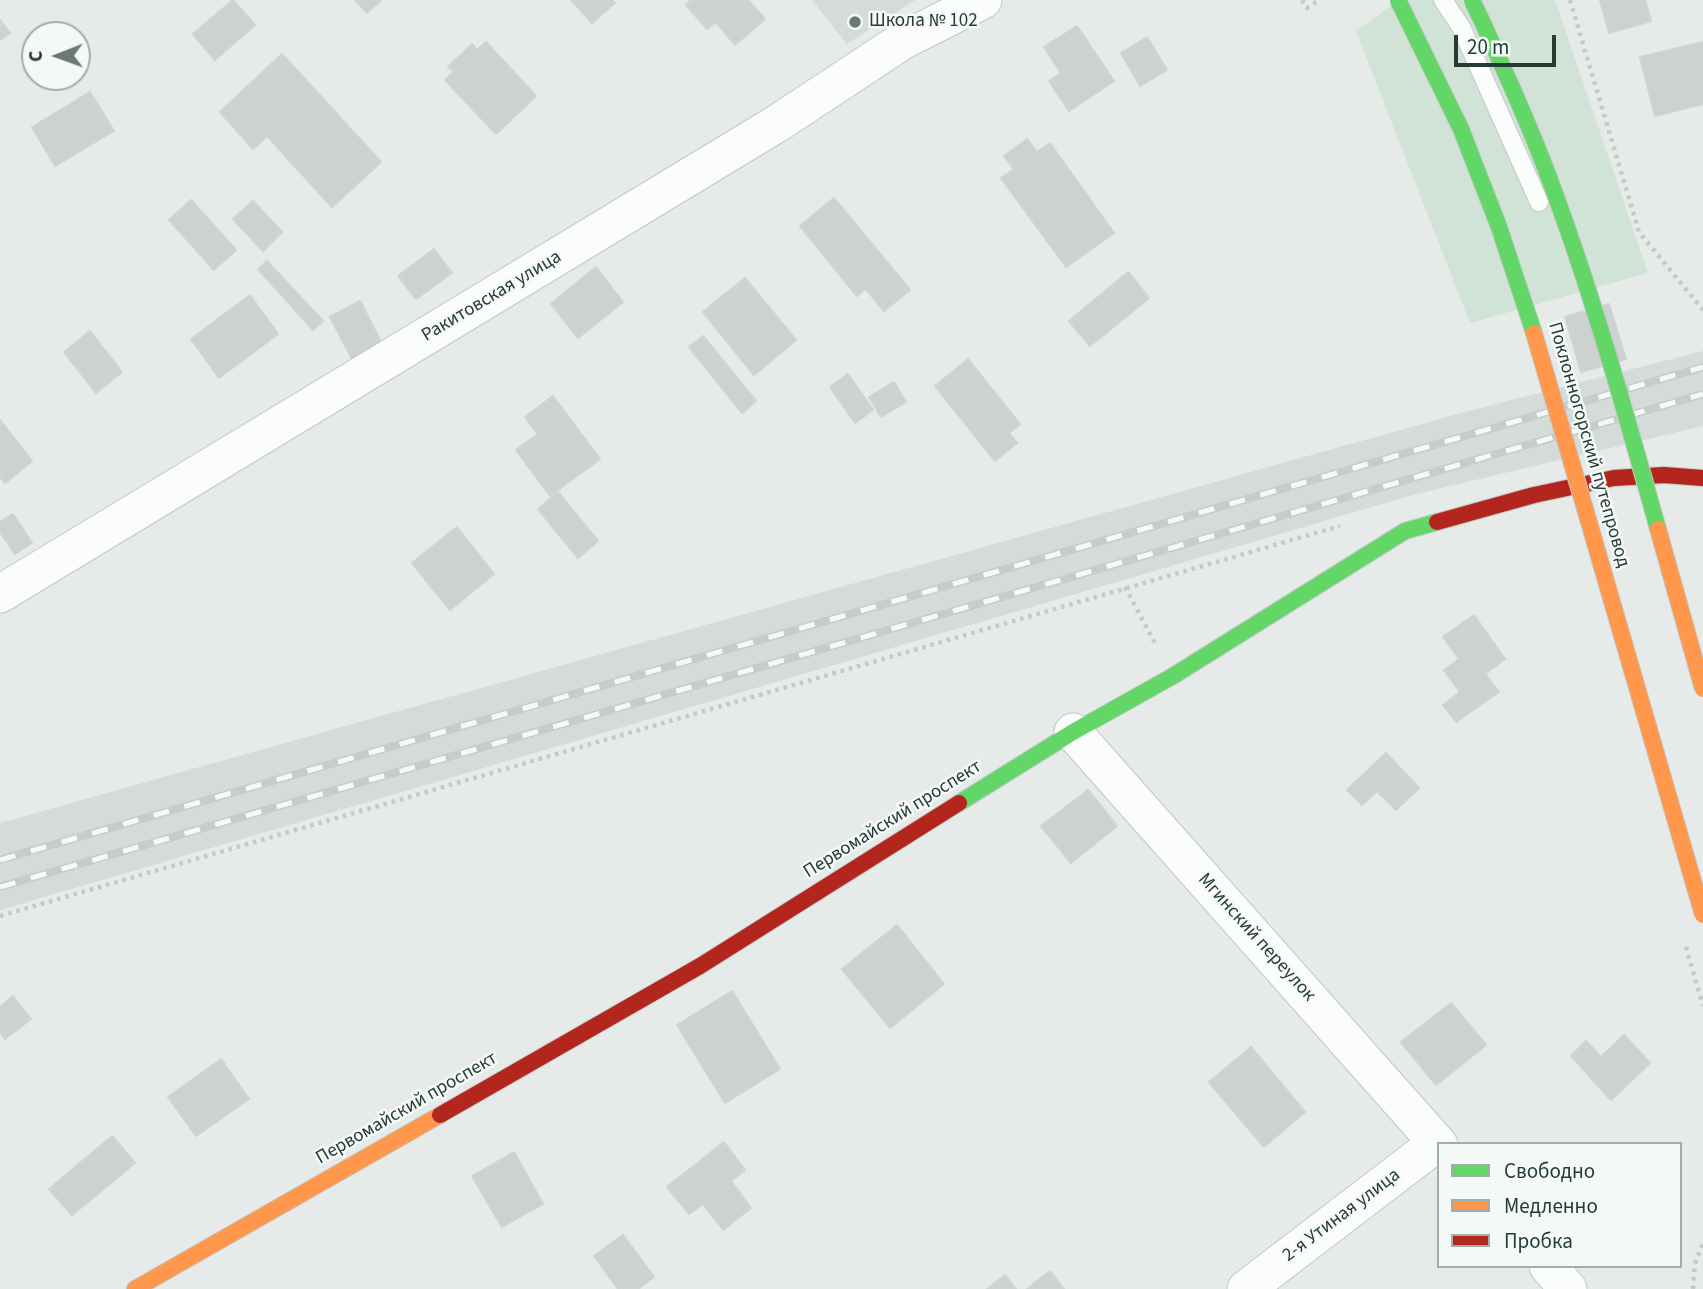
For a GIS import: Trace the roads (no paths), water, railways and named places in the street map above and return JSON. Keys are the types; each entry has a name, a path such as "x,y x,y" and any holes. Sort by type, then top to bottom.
{"street":[{"name":"Ракитовская улица","path":"0,594 766,131 902,41 983,0"},
{"name":"Поклонногорский путепровод","path":"1398,0 1461,129 1499,227 1531,323 1703,915"},
{"path":"1472,0 1518,96 1562,213 1592,304 1703,689"},
{"name":"Первомайский проспект","path":"135,1289 700,966 1073,732 1173,676 1405,531 1534,495 1614,478 1664,475 1703,478"},
{"name":"Мгинский переулок","path":"1073,732 1437,1143"},
{"name":"2-я Утиная улица","path":"1246,1289 1437,1145"},
{"path":"1550,1268 1568,1289"}],"lane":[{"path":"1443,0 1461,27 1550,231"}],"railway":[{"path":"0,860 1703,367"},
{"path":"0,887 1703,394"}],"place":[{"name":"Школа № 102","path":"855,22"}]}
